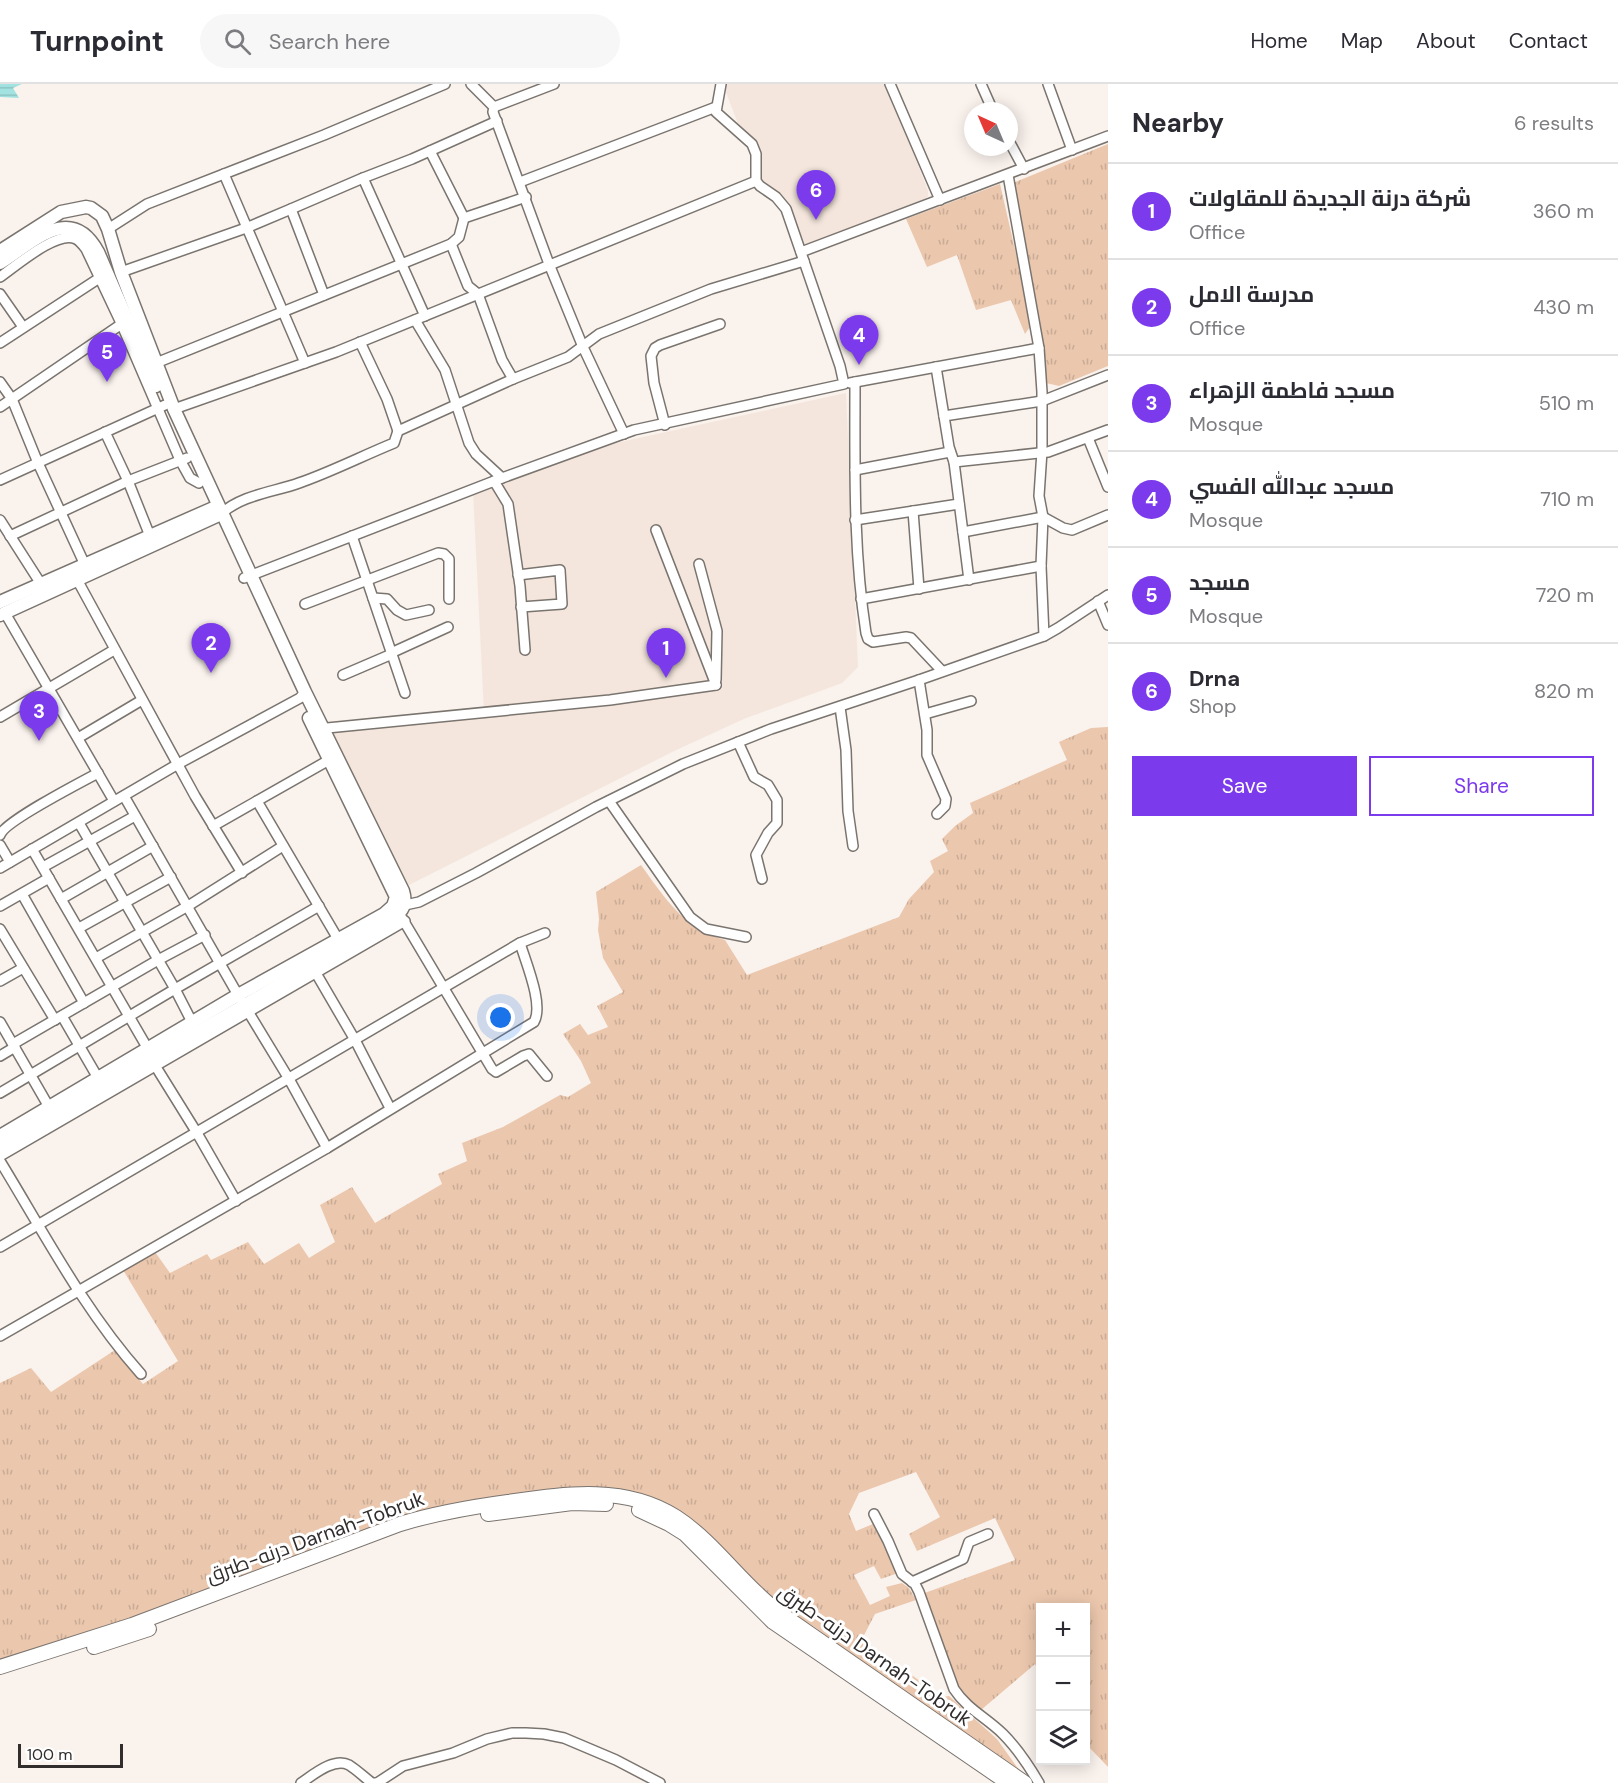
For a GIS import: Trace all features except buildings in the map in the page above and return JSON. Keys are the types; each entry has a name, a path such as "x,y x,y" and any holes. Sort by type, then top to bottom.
{"highway":[{"name":"درنه-طبرق Darnah-Tobruk","path":"0,1667 132,1625 400,1524 430,1515 572,1493 616,1496 654,1506 675,1516 709,1544 763,1600 780,1613 1025,1783"},
{"name":"درنه-طبرق Darnah-Tobruk","path":"0,1677 131,1636 432,1523 572,1503 612,1504 632,1507 648,1513 685,1534 772,1622 1008,1783"}],"main road":[{"path":"0,1146 244,1004 313,969 400,910 404,891 302,695 219,510 165,408 124,322 103,276 93,242 80,231 78,207"},
{"path":"0,250 54,216 78,207 91,207 100,214 156,363 165,408 184,459 219,510"},
{"path":"0,263 55,229 92,233 106,225"},
{"path":"2,610 41,584 74,575 85,565 150,536 219,510"},
{"path":"2,610 219,510"},
{"path":"319,729 330,760 396,897 400,910"},
{"path":"0,1136 193,1024 244,1004 338,939 384,914 400,910"}],"street":[{"path":"106,225 147,204 445,84"},
{"path":"471,84 494,107 496,121 549,264 583,347 624,434"},
{"path":"494,107 554,84"},
{"path":"721,84 716,107 718,116 752,144 756,154 756,181 776,197 786,209 840,366 844,384"},
{"path":"890,84 940,200"},
{"path":"981,84 989,102"},
{"path":"1048,84 1072,150"},
{"path":"520,182 716,107"},
{"path":"121,272 246,228 496,121"},
{"path":"399,431 513,379 568,357 599,334 1108,136"},
{"path":"156,363 451,244 459,237 464,218 430,151"},
{"path":"1017,156 1024,169"},
{"path":"224,174 305,363"},
{"path":"1008,174 1039,348 1042,401 1039,496 1043,517 1041,566 1044,636"},
{"path":"363,178 425,316"},
{"path":"0,480 105,432 165,408 305,363 360,342 756,181"},
{"path":"464,218 526,197"},
{"path":"291,209 324,295"},
{"path":"0,277 52,241 69,237 78,239 103,276 0,343"},
{"path":"451,244 468,286 478,294 502,360 513,379"},
{"path":"0,294 23,327"},
{"path":"415,320 446,370 456,406 473,449 498,480 508,504 525,650"},
{"path":"0,407 124,322"},
{"path":"665,424 654,382 652,352 660,345 720,324"},
{"path":"219,510 272,490 299,483 394,443 399,431 387,399 360,342"},
{"path":"247,576 624,434 844,384 1039,348"},
{"path":"936,367 952,457 969,580"},
{"path":"944,416 1042,401 1108,375"},
{"path":"0,382 12,399 38,463 85,565"},
{"path":"855,382 855,520 861,599 868,639 873,642 911,638 942,671"},
{"path":"855,470 952,457 1042,453 1108,430"},
{"path":"105,432 150,536"},
{"path":"1088,438 1108,487"},
{"path":"10,536 128,481 184,459"},
{"path":"855,520 959,504"},
{"path":"913,511 919,588"},
{"path":"963,532 1043,517 1063,528 1072,530 1108,514"},
{"path":"0,520 41,584"},
{"path":"656,530 716,686"},
{"path":"352,536 405,693"},
{"path":"305,604 438,553 444,554 449,559 449,599"},
{"path":"699,564 717,631 716,686"},
{"path":"861,599 1041,566"},
{"path":"518,575 560,570 562,604 521,607"},
{"path":"74,575 178,764 242,873"},
{"path":"547,1076 529,1054 496,1072 492,1070 400,910 476,873 683,764 738,742 1044,636 1108,595"},
{"path":"373,598 387,599 397,610 406,615 429,610"},
{"path":"1098,601 1108,625"},
{"path":"2,610 114,801"},
{"path":"343,675 448,627"},
{"path":"0,717 114,650"},
{"path":"919,680 927,730 927,755 946,799 945,806 937,814"},
{"path":"319,729 610,700 716,686"},
{"path":"0,868 302,695"},
{"path":"78,738 142,700"},
{"path":"925,714 971,701"},
{"path":"840,707 846,750 848,811 853,846"},
{"path":"738,742 750,771 758,780 768,785 777,800 777,823 768,833 756,855 762,879"},
{"path":"213,826 330,760"},
{"path":"0,835 1,831 17,818 98,773"},
{"path":"124,796 327,1148"},
{"path":"257,801 338,939"},
{"path":"609,801 690,917 706,929 746,937"},
{"path":"43,867 135,816"},
{"path":"79,823 193,1024"},
{"path":"0,845 10,862"},
{"path":"61,898 153,846"},
{"path":"96,958 188,906 283,846"},
{"path":"32,849 148,1049"},
{"path":"79,928 171,877"},
{"path":"0,906 49,878"},
{"path":"22,894 84,1003"},
{"path":"0,1093 319,906"},
{"path":"0,928 23,968 79,1046 98,1078"},
{"path":"0,1247 520,943 545,933"},
{"path":"0,1056 58,1018 205,935"},
{"path":"0,1336 327,1148 534,1022 538,1015 538,1004 520,943"},
{"path":"0,981 23,968"},
{"path":"313,969 355,1040 390,1108"},
{"path":"141,1374 123,1354 77,1291 0,1158 156,1067 244,1004"},
{"path":"0,1022 49,1107"},
{"path":"156,1067 236,1201"},
{"path":"874,1514 902,1574 919,1592 957,1694 968,1706 1002,1733 1031,1769 1039,1783"},
{"path":"912,1582 963,1559 969,1542 988,1534"},
{"path":"301,1783 330,1765 341,1763 347,1764 372,1783 376,1783 402,1766 453,1754 487,1739 512,1733 544,1734 564,1738 616,1760 660,1783"}],"shaded area":[{"path":"723,84 887,84 928,196 924,200 798,249 784,210 760,182"},
{"path":"846,393 858,667 842,683 746,718 674,751 407,886 324,727 484,712 473,491 611,444"}],"green space":[{"path":"1108,144 1108,366 1059,386 1046,383 1013,183"},
{"path":"1000,184 1032,324 1025,334 1011,300 976,310 957,255 927,267 906,219"},
{"path":"1108,727 1108,1767 1090,1748 1090,1603 1036,1603 1036,1666 1035,1664 981,1710 958,1691 922,1594 1015,1560 995,1518 917,1551 909,1534 940,1517 916,1472 859,1493 849,1514 856,1531 873,1524 898,1573 881,1579 874,1566 854,1575 870,1605 890,1596 886,1587 902,1583 909,1588 916,1600 875,1614 862,1639 942,1697 949,1696 997,1739 1024,1777 813,1626 781,1610 638,1493 608,1488 581,1488 460,1507 154,1615 0,1665 0,1383 31,1368 51,1392 115,1350 143,1384 178,1361 123,1270 155,1252 170,1273 207,1254 211,1260 248,1242 264,1264 299,1243 309,1258 335,1242 320,1205 352,1187 375,1223 442,1184 438,1174 467,1161 462,1143 503,1127 560,1095 568,1097 591,1083 581,1061 563,1034 580,1024 588,1035 608,1027 597,1006 623,992 603,958 598,930 596,892 641,865 667,900 687,920 698,929 725,940 747,975 899,917 909,899 934,872 930,861 948,851 942,839 973,813 970,803 1067,760 1059,742 1091,728"}],"water":[{"path":"0,84 22,84 13,88 19,98 0,97"}],"place":[{"name":"Drna","path":"816,220"},
{"name":"مسجد عبدالله الفسي","path":"859,365"},
{"name":"مسجد","path":"107,382"},
{"name":"مدرسة الامل","path":"211,673"},
{"name":"شركة درنة الجديدة للمقاولات","path":"666,678"},
{"name":"مسجد فاطمة الزهراء","path":"39,741"}]}
